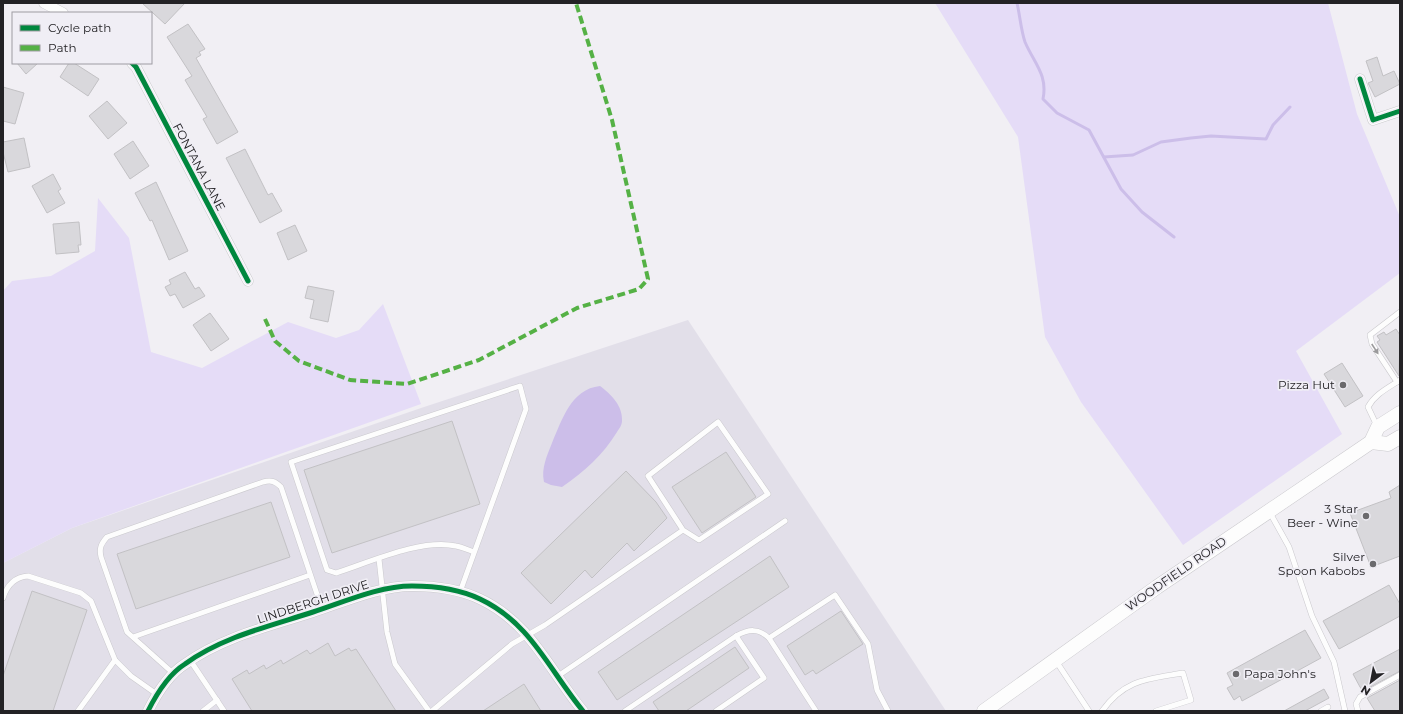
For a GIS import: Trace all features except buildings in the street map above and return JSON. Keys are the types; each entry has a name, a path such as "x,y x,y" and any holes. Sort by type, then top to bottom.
{"main road":[{"path":"1400,413 1378,427 1371,442 1388,444 1400,437"},
{"name":"WOODFIELD ROAD","path":"984,711 1269,510 1371,442"}],"street":[{"path":"44,3 61,12"},
{"name":"FONTANA LANE","path":"133,64 136,67 248,280"},
{"path":"1360,79 1373,120 1400,111"},
{"name":"LINDBERGH DRIVE","path":"148,711 174,674 190,660 228,640 383,590 411,586 442,588 460,592 497,608 528,634 583,711"}],"lane":[{"path":"1378,427 1368,408 1377,394 1398,381 1372,344 1370,335 1400,312"},
{"path":"460,592 526,409 520,386 291,462 327,570 336,573 414,548 430,546 456,546 474,552"},
{"path":"718,422 768,494 699,540 683,530 648,476 718,422"},
{"path":"174,674 127,632 101,557 100,550 102,543 107,537 263,482 270,480 277,482 282,487 322,609"},
{"path":"1269,510 1289,547 1312,616 1334,662 1345,711"},
{"path":"558,676 785,521"},
{"path":"432,711 512,644 545,625 683,530"},
{"path":"379,559 387,632 395,664 429,711"},
{"path":"133,637 310,575"},
{"path":"3,598 10,584 19,577 28,576 81,593 91,601 115,660 131,676 158,695"},
{"path":"769,638 835,595 868,644 877,690 888,711"},
{"path":"625,711 736,636 745,631 753,630 762,632 769,638 816,711"},
{"path":"716,711 764,678 736,636"},
{"path":"78,711 115,660"},
{"path":"190,660 224,711"},
{"path":"1055,660 1089,711"},
{"path":"1102,711 1119,691 1138,681 1184,673 1191,700 1156,711"},
{"path":"1358,711 1356,704 1360,697 1400,675"},
{"path":"203,711 217,700"},
{"path":"1321,711 1328,707 1328,711"}],"shaded area":[{"path":"935,3 1328,3 1357,114 1400,217 1400,273 1296,351 1342,434 1183,545 1081,402 1045,337 1018,137"},
{"path":"98,198 129,238 151,352 202,368 288,322 336,338 359,330 383,304 421,404 72,528 3,563 3,291 12,281 51,276 95,251"},
{"path":"688,320 946,711 3,711 3,563 72,528 421,408"},
{"path":"600,386 616,401 621,410 622,422 612,440 599,456 562,487 544,482 543,472 546,457 569,407 582,393 590,388"}],"waterway":[{"path":"1017,3 1025,42 1039,69 1044,83 1043,99 1057,113 1089,130 1121,189 1142,212 1174,237"},
{"path":"1104,157 1133,155 1161,142 1191,138 1211,136 1266,139 1273,125 1290,107"}],"marked path":[{"path":"265,319 275,341 299,361 350,380 407,384 479,360 577,308 639,289 648,279 612,120 576,3"}],"cycle path":[{"path":"133,64 136,67 248,281"},
{"path":"1360,79 1373,120 1400,111"},
{"path":"148,711 168,679 179,668 215,646 263,627 362,595 387,589 412,586 439,587 456,590 480,599 498,609 526,634 583,711"}],"place":[{"name":"Pizza Hut","path":"1343,385"},
{"name":"3 Star Beer - Wine","path":"1366,516"},
{"name":"Silver Spoon Kabobs","path":"1373,564"},
{"name":"Papa John's","path":"1236,674"}]}
